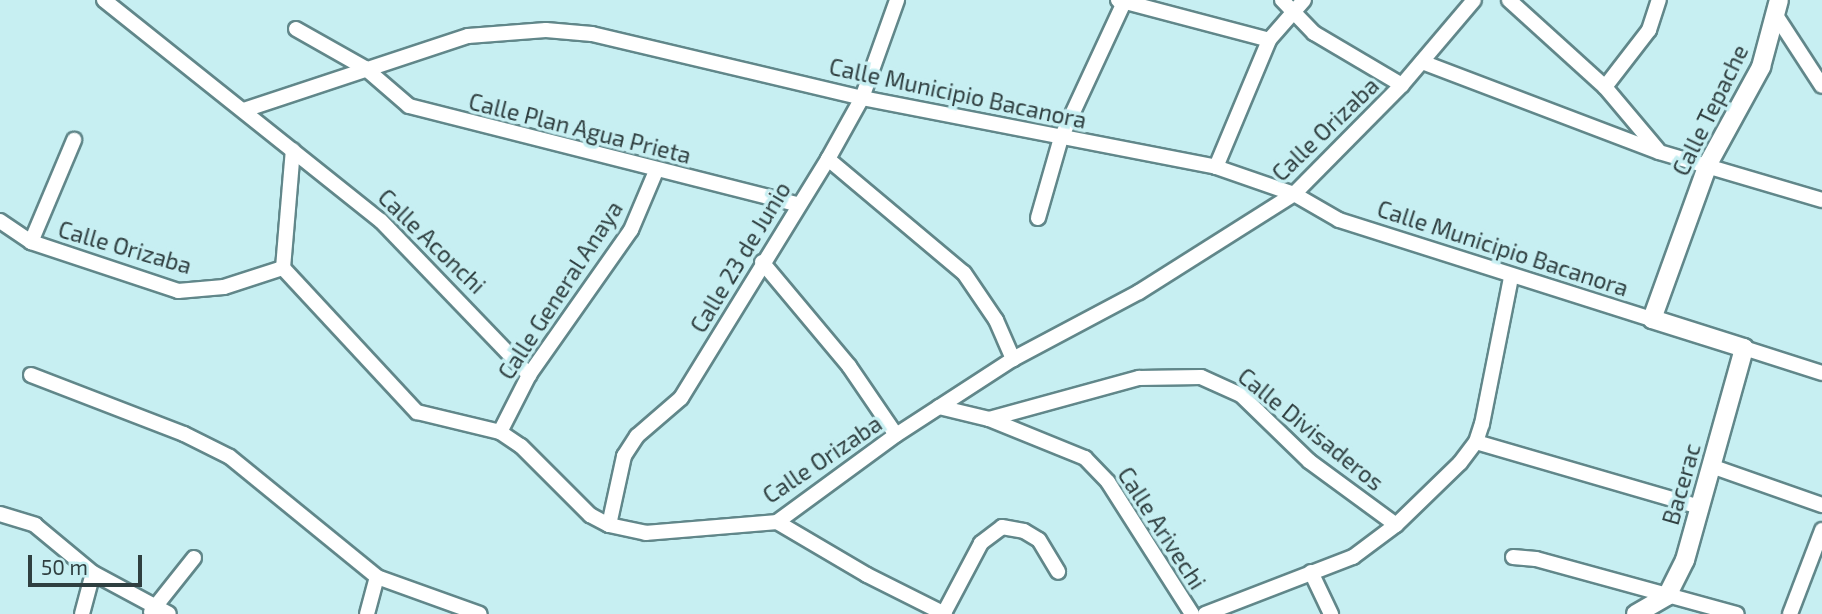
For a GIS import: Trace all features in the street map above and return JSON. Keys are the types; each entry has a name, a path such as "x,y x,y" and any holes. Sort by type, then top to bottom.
{"street":[{"path":"104,0 293,150 283,268"},
{"name":"Calle 23 de Junio","path":"609,525 624,456 637,436 681,398 796,204 828,159 862,98 897,0"},
{"path":"1282,0 1314,33 1402,85"},
{"path":"1216,167 1269,40 1295,15 1304,0"},
{"name":"Calle Orizaba","path":"0,221 31,242 178,291 224,288 283,268 417,412 500,432 521,446 590,516 609,525 646,533 777,522 896,435 1013,359 1139,292 1294,194 1402,85 1475,0"},
{"path":"1509,0 1605,87 1659,152"},
{"path":"1605,87 1650,30 1659,0"},
{"path":"1038,218 1061,138 1121,1 1269,40"},
{"path":"1778,8 1822,86"},
{"name":"Calle Tepache","path":"1652,319 1708,164 1743,106 1778,8"},
{"name":"Calle Plan Agua Prieta","path":"296,29 365,68 409,106 656,171 796,204"},
{"name":"Calle Municipio Bacanora","path":"244,110 468,36 546,30 592,34 862,98 1216,167 1294,194 1339,220 1511,277 1652,319"},
{"path":"1422,62 1659,152 1708,164 1822,200"},
{"path":"31,242 74,140"},
{"name":"Calle Aconchi","path":"293,150 371,213 438,276 530,375"},
{"path":"828,159 964,273 996,320 1013,359"},
{"name":"Calle General Anaya","path":"500,432 530,375 631,230 656,171"},
{"path":"762,262 849,366 896,435"},
{"path":"1205,614 1353,557 1396,525 1476,442 1511,277"},
{"path":"1652,319 1822,373"},
{"name":"Bacerac","path":"1667,596 1685,560 1744,348"},
{"path":"31,375 184,434 230,457 377,577 480,614"},
{"name":"Calle Divisaderos","path":"989,419 1139,378 1202,377 1241,395 1309,461 1396,525"},
{"name":"Calle Arivechi","path":"939,407 989,419 1085,458 1108,482 1192,614"},
{"path":"1476,442 1700,508"},
{"path":"1711,466 1822,505"},
{"path":"0,514 35,525 93,573 153,610 169,614"},
{"path":"777,522 867,575 945,613 981,543 1002,527 1024,531 1039,540 1058,572"},
{"path":"1790,614 1822,530"},
{"path":"1513,557 1536,559 1737,614"},
{"path":"153,610 194,558"},
{"path":"1311,572 1331,614"},
{"path":"82,614 93,573"},
{"path":"367,614 377,577"},
{"path":"1636,614 1667,596"}]}
